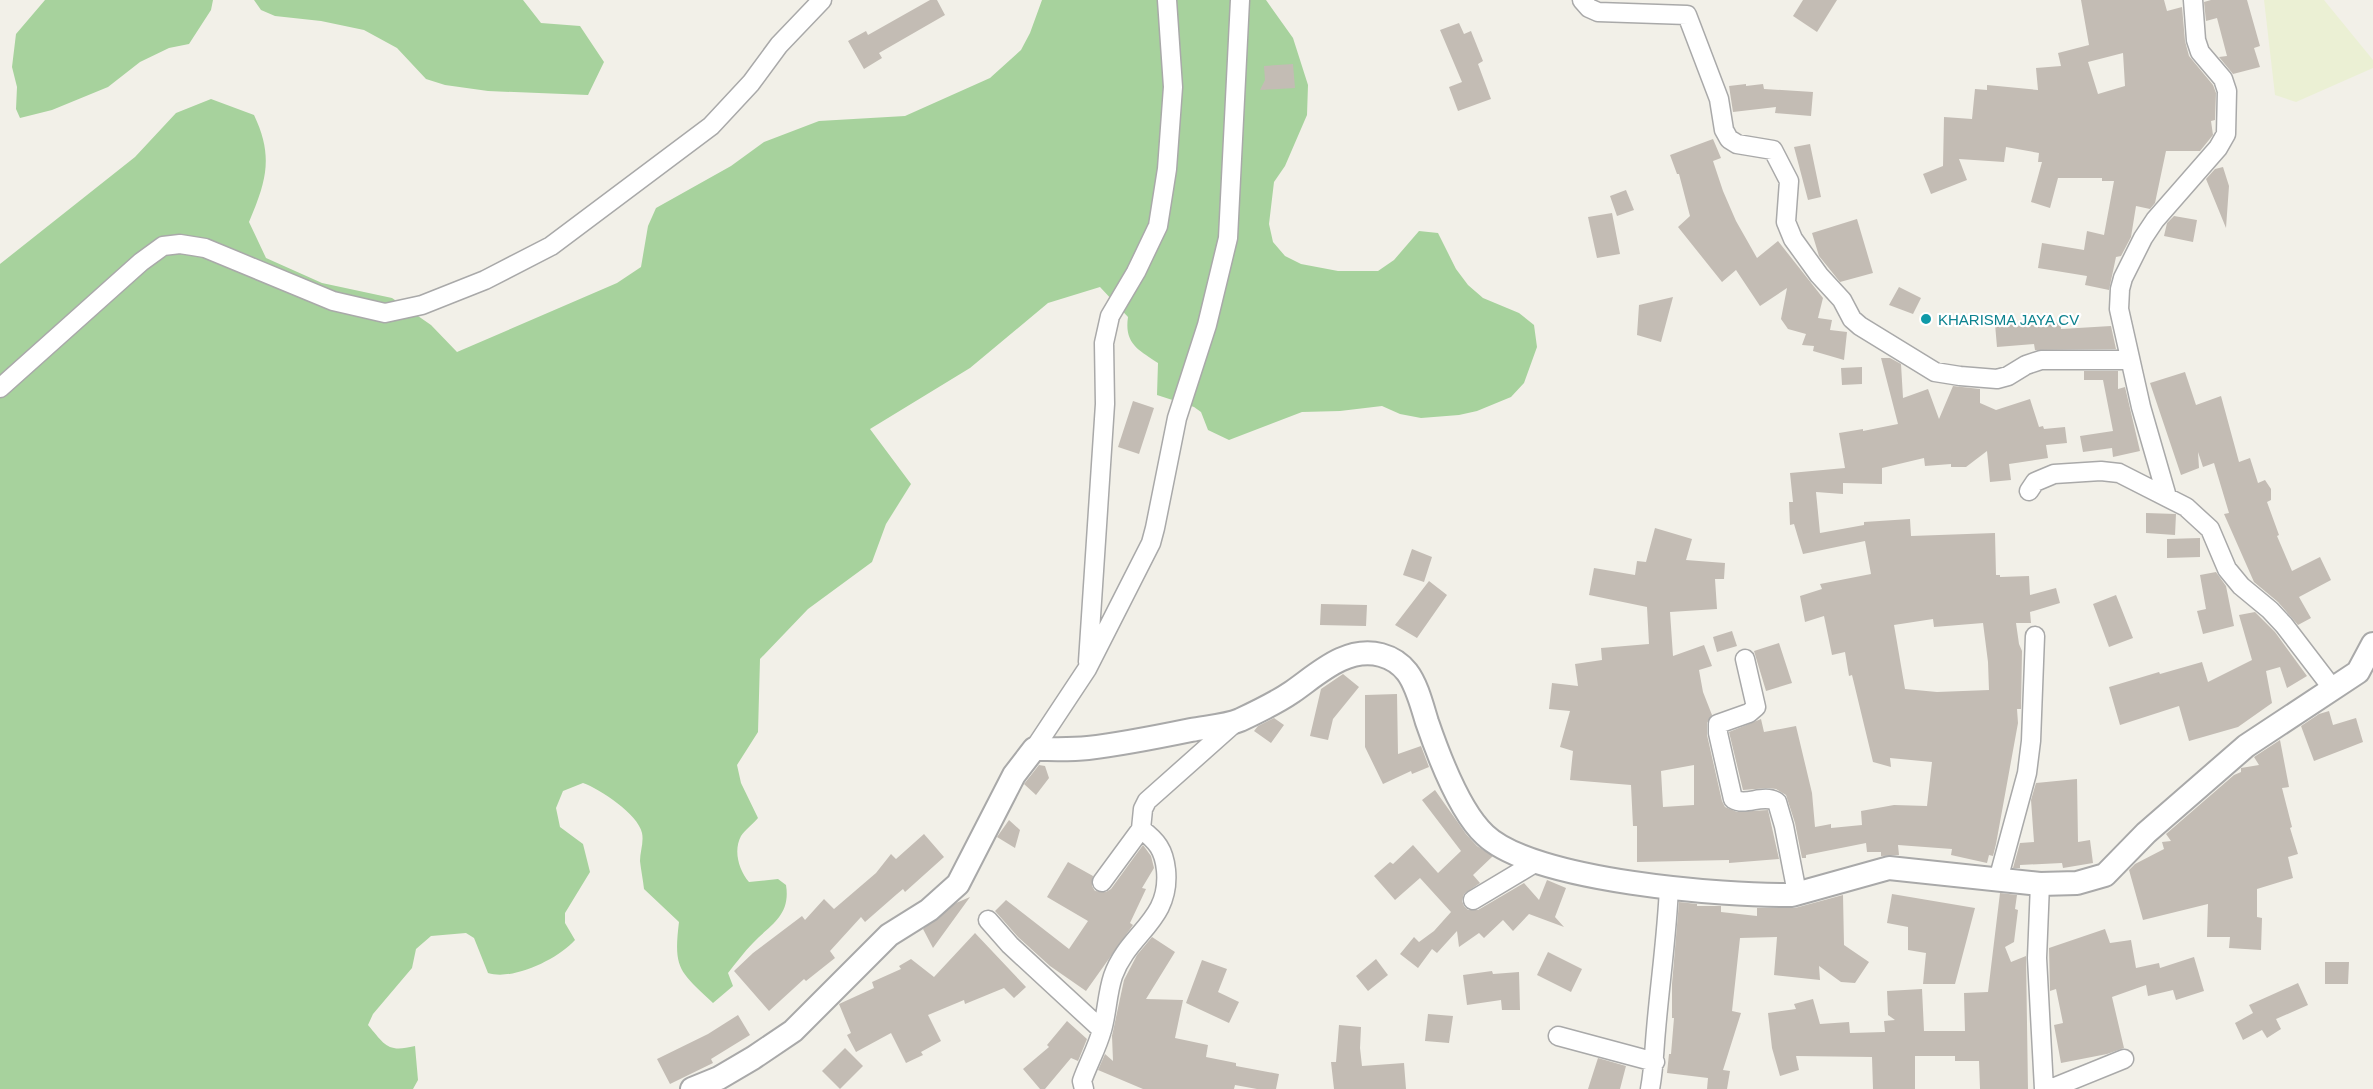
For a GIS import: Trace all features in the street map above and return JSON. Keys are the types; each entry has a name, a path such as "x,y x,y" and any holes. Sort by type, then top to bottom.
{"street":[{"path":"0,388 141,262 163,246 180,244 205,248 333,301 385,313 422,305 485,280 551,246 711,126 751,83 779,45 822,0"},
{"path":"1087,669 1105,404 1104,343 1110,316 1136,272 1158,225 1167,170 1173,87 1167,0"},
{"path":"692,1089 718,1078 793,1031 889,935 929,910 958,884 1014,775 1087,669 1151,543 1165,487 1177,418 1207,325 1228,238 1240,0"},
{"path":"1582,0 1589,8 1598,12 1687,15 1719,99 1724,130 1729,139 1737,144 1773,150 1789,181 1786,222 1793,239 1819,275 1842,300 1852,319 1860,326 1935,372 1960,376 1997,379 2041,360 2130,360"},
{"path":"2167,497 2130,360 2119,309 2120,289 2143,238 2155,220 2218,148 2226,134 2225,85 2216,69 2200,52 2196,40 2193,0"},
{"path":"2029,491 2035,482 2054,474 2101,471 2119,473 2186,507 2210,529 2227,569 2241,586 2284,625 2333,689"},
{"path":"1998,880 2027,773 2031,741 2035,636"},
{"path":"1102,882 1141,829 1143,809 1147,801 1237,721 1290,693 1331,664 1364,654 1379,655 1397,661 1408,674 1435,745 1459,798 1484,834 1502,848 1538,861 1618,880 1751,895 1797,893 1889,868 2040,884 2077,883 2105,875 2146,832 2246,746 2358,672 2364,666 2373,644"},
{"path":"1745,659 1756,707 1749,713 1718,724 1718,733 1733,799 1739,802 1768,798 1777,802 1797,893"},
{"path":"1034,749 1087,748 1237,721"},
{"path":"1084,1089 1082,1081 1102,1030 1113,977 1125,952 1162,908 1167,884 1165,855 1156,840 1141,829"},
{"path":"1473,900 1538,861"},
{"path":"2040,884 2037,958 2044,1089"},
{"path":"1650,1089 1655,1062 1655,1032 1667,937 1669,887"},
{"path":"988,920 1010,945 1102,1030"},
{"path":"1557,1036 1655,1062"},
{"path":"2050,1089 2124,1059"}],"green space":[{"path":"45,0 213,0 211,10 189,44 169,48 140,62 108,87 52,110 20,118 16,109 17,87 12,67 16,34"},
{"path":"254,0 523,0 541,23 580,26 604,62 588,95 488,91 445,85 426,79 397,48 364,30 321,21 275,16 261,10"},
{"path":"1042,0 1266,0 1293,38 1308,85 1307,115 1285,166 1274,182 1269,224 1273,242 1285,256 1301,264 1338,271 1378,271 1394,260 1419,231 1438,233 1456,269 1468,285 1483,298 1519,313 1534,325 1537,347 1524,383 1511,397 1477,411 1459,415 1421,418 1400,414 1382,406 1340,411 1302,412 1229,440 1208,430 1201,412 1194,407 1157,395 1158,363 1134,345 1128,334 1128,317 1100,287 1048,303 970,368 870,429 911,484 886,524 872,562 808,609 760,659 758,732 737,765 741,783 758,818 741,836 737,854 742,872 749,882 778,879 786,885 787,896 778,919 750,946 728,973 733,986 713,1003 693,984 681,968 677,950 679,922 644,889 640,861 642,833 639,826 617,803 583,783 563,791 556,808 560,827 583,844 590,872 565,913 565,923 575,940 558,954 534,967 498,975 488,973 474,938 466,933 431,936 416,949 412,968 373,1014 368,1025 387,1046 406,1048 415,1046 418,1080 413,1089 0,1089 0,264 135,157 176,113 211,99 254,115 260,130 266,157 265,169 260,194 249,222 266,258 322,283 392,298 431,325 457,352 617,283 641,267 648,226 656,208 731,166 764,142 819,121 905,116 990,78 1021,50"},
{"path":"2264,0 2324,0 2373,60 2373,68 2296,102 2275,95"}],"building":[{"path":"930,0 937,0 945,15 879,53 882,58 864,69 848,41 866,31 868,35"},
{"path":"1803,0 1837,0 1817,32 1793,16"},
{"path":"2081,0 2164,0 2167,11 2182,7 2185,41 2189,56 2213,85 2216,93 2215,120 2211,121 2213,135 2200,151 2166,151 2155,203 2150,209 2136,206 2131,237 2121,256 2116,257 2109,290 2085,285 2087,276 2038,268 2042,243 2084,250 2087,231 2104,235 2114,181 2102,181 2102,178 2058,178 2050,208 2031,202 2042,162 2038,162 2039,153 2006,147 2004,162 1959,159 1967,180 1931,194 1923,174 1943,166 1944,117 1972,119 1975,89 1987,90 1987,85 2038,90 2036,68 2061,66 2058,53 2089,45","holes":["2123,53 2125,86 2098,94 2088,62"]},
{"path":"2247,0 2260,46 2254,48 2260,67 2233,74 2219,57 2227,56 2217,18 2206,21 2204,2"},
{"path":"1459,23 1464,34 1471,31 1483,61 1478,64 1491,99 1458,111 1449,87 1462,82 1440,30"},
{"path":"1293,64 1295,88 1260,90 1265,80 1264,66"},
{"path":"1746,84 1746,86 1763,84 1764,89 1813,92 1811,116 1775,113 1776,107 1733,112 1729,86"},
{"path":"1713,139 1721,158 1713,161 1723,191 1736,221 1757,258 1778,241 1823,298 1818,318 1832,320 1830,330 1847,332 1844,360 1813,351 1814,346 1802,345 1806,334 1788,329 1781,319 1787,288 1760,306 1736,270 1722,282 1678,227 1690,216 1679,174 1677,174 1670,155"},
{"path":"1810,144 1821,197 1808,200 1794,147"},
{"path":"2223,167 2229,186 2226,228 2206,179 2215,169"},
{"path":"1626,190 1634,210 1617,216 1610,196"},
{"path":"1612,213 1620,254 1597,258 1588,217"},
{"path":"2174,216 2197,220 2193,242 2164,236 2167,223"},
{"path":"1857,219 1873,273 1840,282 1819,256 1812,233"},
{"path":"1899,287 1921,298 1913,314 1889,305"},
{"path":"1673,297 1661,342 1637,335 1639,305"},
{"path":"2061,322 2061,329 2111,326 2116,349 2035,350 2034,344 1997,347 1995,324 2021,323 2021,326"},
{"path":"1881,358 1890,358 1901,364 1903,398 1928,389 1939,419 1953,386 1980,389 1980,403 1996,410 2030,399 2039,427 2043,426 2044,429 2065,427 2067,443 2046,445 2048,458 2009,464 2011,480 1990,482 1987,451 1966,467 1951,467 1951,464 1925,466 1924,458 1882,468 1882,484 1843,483 1843,494 1816,492 1820,533 1864,525 1864,522 1910,519 1911,536 1995,533 1996,575 2000,577 2029,576 2030,595 2056,588 2060,603 2030,612 2031,623 2016,623 2022,651 2021,709 2017,709 2018,723 1996,844 1993,856 1989,855 1987,863 1951,855 1952,849 1898,845 1899,855 1881,856 1881,852 1867,852 1866,843 1806,855 1806,858 1802,858 1795,823 1786,795 1776,789 1768,788 1743,790 1729,732 1761,719 1764,732 1796,726 1812,793 1815,827 1831,824 1831,828 1862,825 1861,811 1894,805 1927,806 1932,762 1890,758 1891,767 1873,762 1852,675 1849,676 1845,652 1832,655 1824,616 1805,622 1800,596 1822,589 1820,584 1871,574 1865,541 1803,554 1794,524 1790,525 1789,502 1793,502 1790,473 1845,468 1839,433 1898,424","holes":["1933,619 1934,627 1983,623 1989,690 1937,692 1905,689 1894,625"]},
{"path":"1862,367 1862,384 1842,385 1841,368"},
{"path":"2084,371 2118,371 2118,389 2125,387 2140,451 2113,457 2112,448 2083,452 2080,436 2113,431 2103,380 2084,380"},
{"path":"2185,372 2196,405 2221,396 2239,462 2250,458 2258,483 2265,480 2271,489 2271,500 2267,502 2279,535 2277,536 2292,571 2320,557 2331,580 2299,597 2311,618 2298,625 2278,602 2254,582 2224,514 2229,513 2214,463 2203,467 2198,452 2199,468 2181,475 2150,383"},
{"path":"1133,401 1154,408 1139,454 1118,447"},
{"path":"2146,513 2176,514 2175,535 2146,533"},
{"path":"1655,528 1692,539 1686,560 1725,563 1724,579 1715,579 1717,609 1670,612 1673,656 1704,645 1712,666 1699,670 1703,692 1712,715 1707,723 1707,735 1722,801 1725,807 1737,812 1768,810 1779,859 1729,863 1729,860 1637,862 1637,826 1633,826 1631,785 1570,780 1573,751 1560,747 1570,711 1549,709 1552,683 1578,686 1575,664 1602,660 1601,648 1649,644 1647,607 1589,595 1594,568 1635,575 1637,561 1646,562","holes":["1694,765 1694,805 1663,807 1661,771"]},
{"path":"2200,538 2200,557 2167,558 2167,539"},
{"path":"1412,549 1432,557 1424,582 1403,575"},
{"path":"2216,572 2226,586 2234,626 2203,634 2197,611 2206,609 2200,575"},
{"path":"1429,581 1447,595 1417,638 1395,625"},
{"path":"2116,595 2133,638 2109,647 2093,604"},
{"path":"1321,604 1367,605 1366,626 1320,625"},
{"path":"2255,612 2275,632 2307,676 2287,688 2280,667 2266,671 2272,703 2238,727 2189,741 2179,706 2120,725 2109,687 2202,662 2208,682 2252,660 2239,615"},
{"path":"1732,631 1737,646 1717,652 1713,637"},
{"path":"1779,643 1792,683 1766,691 1754,651"},
{"path":"1343,674 1359,687 1333,719 1328,740 1310,736 1321,689"},
{"path":"1397,694 1398,754 1421,746 1429,767 1412,774 1411,771 1383,784 1365,747 1365,695"},
{"path":"2329,711 2333,725 2356,718 2363,742 2314,761 2301,726 2319,714"},
{"path":"1274,718 1284,725 1271,743 1254,731 1258,726"},
{"path":"2280,740 2289,787 2282,788 2298,854 2288,857 2293,878 2257,889 2257,917 2262,918 2261,950 2229,948 2230,937 2207,937 2208,904 2143,920 2129,870 2135,864 2164,849 2162,842 2171,841 2166,834 2234,775 2241,772 2241,768 2259,765 2254,757"},
{"path":"1039,765 1045,766 1049,778 1036,795 1024,784"},
{"path":"2077,779 2078,842 2090,840 2093,863 2063,868 2062,863 2020,865 2020,868 2013,868 2020,843 2034,842 2031,800 2036,783"},
{"path":"1435,790 1466,834 1477,846 1493,856 1473,875 1480,883 1464,894 1462,901 1464,906 1468,910 1478,910 1524,883 1539,900 1547,880 1566,888 1555,917 1564,927 1529,914 1513,931 1503,920 1484,938 1479,933 1459,947 1457,931 1437,953 1432,949 1418,968 1400,954 1414,937 1419,942 1434,931 1451,912 1420,878 1395,900 1374,876 1390,862 1393,864 1413,845 1438,873 1461,851 1422,800"},
{"path":"1009,820 1020,830 1015,848 997,837"},
{"path":"924,834 944,857 905,892 903,889 865,922 861,917 830,951 835,958 806,981 804,979 769,1011 734,971 753,953 802,916 805,920 824,899 834,909 876,873 891,854 896,859"},
{"path":"1143,845 1151,856 1154,868 1142,888 1146,889 1130,923 1133,925 1086,991 1050,966 1018,937 995,911 1006,900 1069,949 1088,921 1047,897 1068,862 1093,876 1092,886 1095,891 1106,892 1111,889"},
{"path":"2000,893 2017,895 2015,909 2018,910 2014,942 2005,947 2011,962 2026,956 2028,1089 1980,1089 1979,1061 1955,1061 1955,1056 1915,1056 1915,1089 1873,1089 1872,1057 1796,1056 1799,1070 1780,1076 1772,1048 1768,1013 1796,1009 1794,1004 1813,999 1820,1024 1849,1022 1850,1033 1885,1032 1884,1021 1895,1020 1888,1015 1887,991 1922,989 1924,1031 1965,1031 1964,993 1988,992"},
{"path":"1892,894 1975,908 1955,984 1923,984 1926,953 1908,950 1908,927 1887,923"},
{"path":"1843,895 1844,945 1869,962 1855,983 1841,982 1819,966 1820,980 1774,975 1777,937 1740,938 1732,1011 1741,1013 1723,1070 1730,1071 1727,1089 1707,1089 1708,1078 1667,1073 1674,1018 1672,1018 1672,984 1679,902 1697,904 1697,906 1721,906 1721,912 1757,916 1757,908 1795,908"},
{"path":"970,897 933,948 923,929 956,903"},
{"path":"2105,929 2110,943 2131,940 2136,968 2159,963 2160,968 2194,957 2204,991 2176,1000 2173,990 2148,996 2146,985 2112,997 2124,1048 2107,1054 2061,1063 2054,1025 2063,1023 2056,989 2050,991 2049,948"},
{"path":"975,933 1026,987 1014,998 1004,988 965,1004 964,1000 928,1015 941,1041 921,1052 923,1055 906,1063 891,1033 856,1052 847,1035 851,1033 839,1004 874,988 872,982 901,969 899,966 911,959 934,977"},
{"path":"1152,937 1175,952 1146,999 1183,1000 1175,1038 1208,1045 1206,1057 1236,1063 1236,1066 1279,1074 1276,1089 1257,1089 1235,1085 1234,1089 1143,1089 1098,1070 1105,1054 1113,1061 1112,1036 1124,980 1137,955"},
{"path":"1548,952 1582,969 1571,992 1537,975"},
{"path":"1376,959 1388,975 1368,991 1356,976"},
{"path":"1202,960 1227,969 1218,992 1239,1002 1229,1023 1186,1003"},
{"path":"2325,962 2349,962 2348,984 2325,984"},
{"path":"1492,971 1493,974 1519,972 1520,1010 1502,1010 1501,1000 1467,1005 1463,975"},
{"path":"2298,983 2308,1005 2276,1019 2281,1029 2267,1038 2262,1030 2243,1040 2235,1023 2253,1013 2249,1005"},
{"path":"1428,1014 1453,1016 1449,1043 1425,1041"},
{"path":"738,1015 750,1035 711,1059 713,1063 670,1084 657,1059 708,1034"},
{"path":"1067,1021 1087,1039 1078,1061 1071,1058 1045,1089 1040,1089 1023,1069 1049,1047 1047,1045"},
{"path":"1339,1025 1361,1027 1362,1066 1404,1063 1406,1089 1334,1089 1331,1062 1336,1062"},
{"path":"845,1048 863,1066 840,1089 822,1071"},
{"path":"1598,1058 1626,1066 1620,1089 1588,1089"}],"place":[{"name":"KHARISMA JAYA CV","path":"1926,319"}]}
